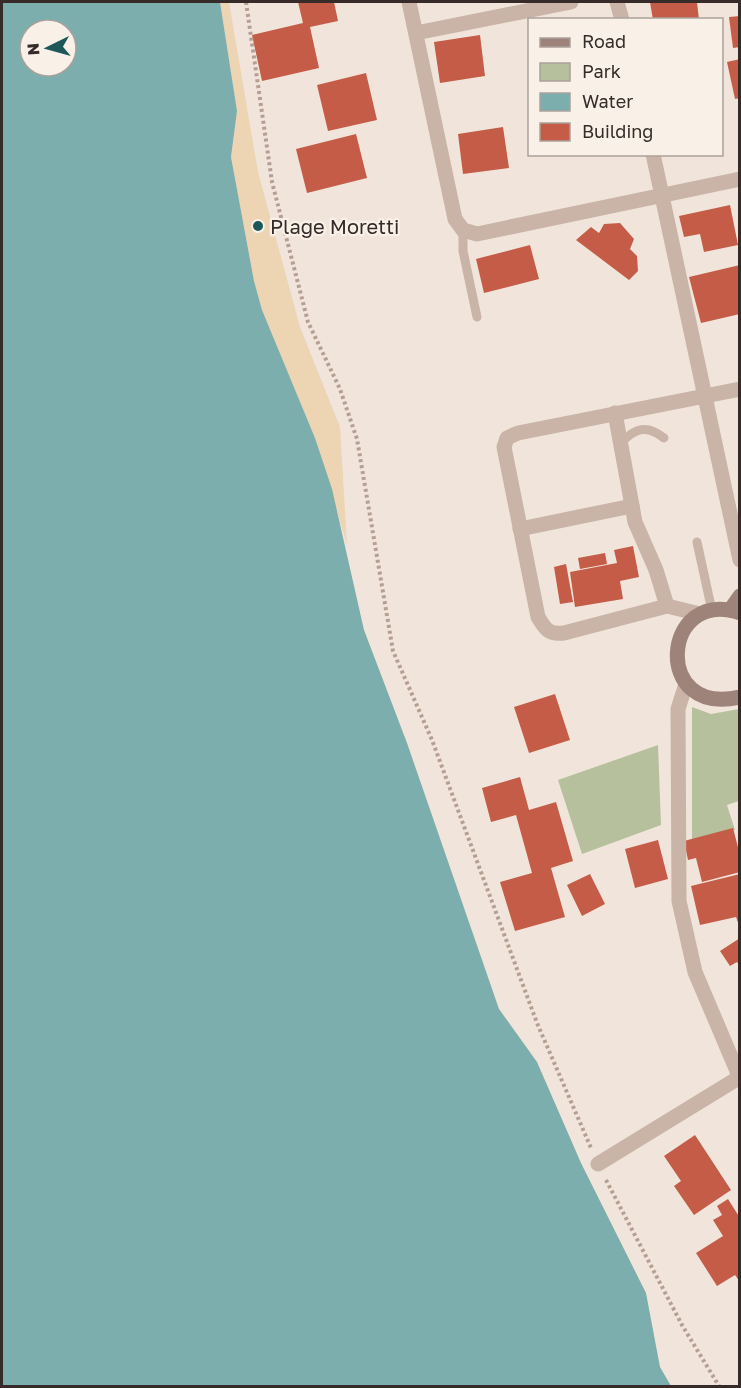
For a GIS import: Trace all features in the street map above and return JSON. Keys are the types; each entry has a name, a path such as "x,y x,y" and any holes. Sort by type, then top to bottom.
{"street":[{"path":"409,2 454,219 463,230 477,234 740,179"},
{"path":"416,33 571,2"},
{"path":"617,2 621,18"},
{"path":"653,156 740,560"},
{"path":"740,389 518,433 507,438 504,447 538,617 545,629 554,634 564,633 667,606 706,612 735,612 740,596"},
{"path":"615,413 632,506 667,606"},
{"path":"520,529 632,506"},
{"path":"706,612 682,633 677,646 678,666 686,684 697,694 711,699 725,700 740,697"},
{"path":"598,1164 739,1077 696,972 679,901 678,709 686,684"}],"lane":[{"path":"463,230 463,251 477,317"},
{"path":"621,443 633,430 646,428 664,438"},
{"path":"697,542 706,612"}],"path":[{"path":"246,2 272,182 308,322 340,389 357,439 393,651 432,740 537,1023 598,1164 682,1325 720,1386"}],"green space":[{"path":"692,707 711,714 739,709 739,801 727,805 735,830 692,842"},
{"path":"658,745 661,825 582,854 558,780"}],"sand":[{"name":"Plage Moretti","path":"220,2 229,2 258,172 300,327 340,427 347,545 315,438 262,310 254,281 231,157 237,111"}],"water":[{"path":"2,2 220,2 237,111 231,157 254,281 262,310 315,438 332,489 364,630 407,743 499,1009 537,1062 581,1163 646,1293 660,1367 671,1386 2,1386"}],"building":[{"path":"298,2 334,2 338,21 310,27 319,68 262,81 252,35 303,23"},
{"path":"650,2 697,2 699,18 653,18"},
{"path":"740,16 740,47 733,48 729,17"},
{"path":"480,35 485,76 440,83 434,42"},
{"path":"740,59 740,98 735,99 727,62"},
{"path":"366,73 377,120 328,131 317,85"},
{"path":"503,127 509,168 463,174 458,134"},
{"path":"356,134 367,178 307,193 296,149"},
{"path":"730,205 738,245 704,252 700,234 684,237 679,216"},
{"path":"620,223 634,239 630,249 637,256 638,271 629,280 576,240 591,227 599,233 604,224"},
{"path":"530,245 539,279 484,293 476,259"},
{"path":"740,265 740,314 701,323 689,277"},
{"path":"633,546 639,577 620,581 623,599 575,607 570,572 617,563 614,550"},
{"path":"605,553 607,564 580,569 578,558"},
{"path":"566,564 573,602 560,604 554,567"},
{"path":"555,694 570,740 529,753 514,707"},
{"path":"520,777 529,810 556,802 573,861 551,868 565,917 515,931 500,882 532,873 516,815 491,822 482,788"},
{"path":"733,828 740,855 740,872 702,882 696,858 688,860 684,841"},
{"path":"658,840 668,879 635,888 625,849"},
{"path":"590,874 605,904 582,916 567,885"},
{"path":"740,874 740,928 736,917 700,925 691,886"},
{"path":"740,938 740,966 737,962 730,966 720,951"},
{"path":"695,1135 731,1190 694,1215 674,1186 681,1181 664,1156"},
{"path":"728,1199 740,1218 740,1282 735,1275 717,1286 696,1253 723,1236 713,1220 722,1215 717,1206"}],"place":[{"name":"Plage Moretti","path":"258,226"}]}
